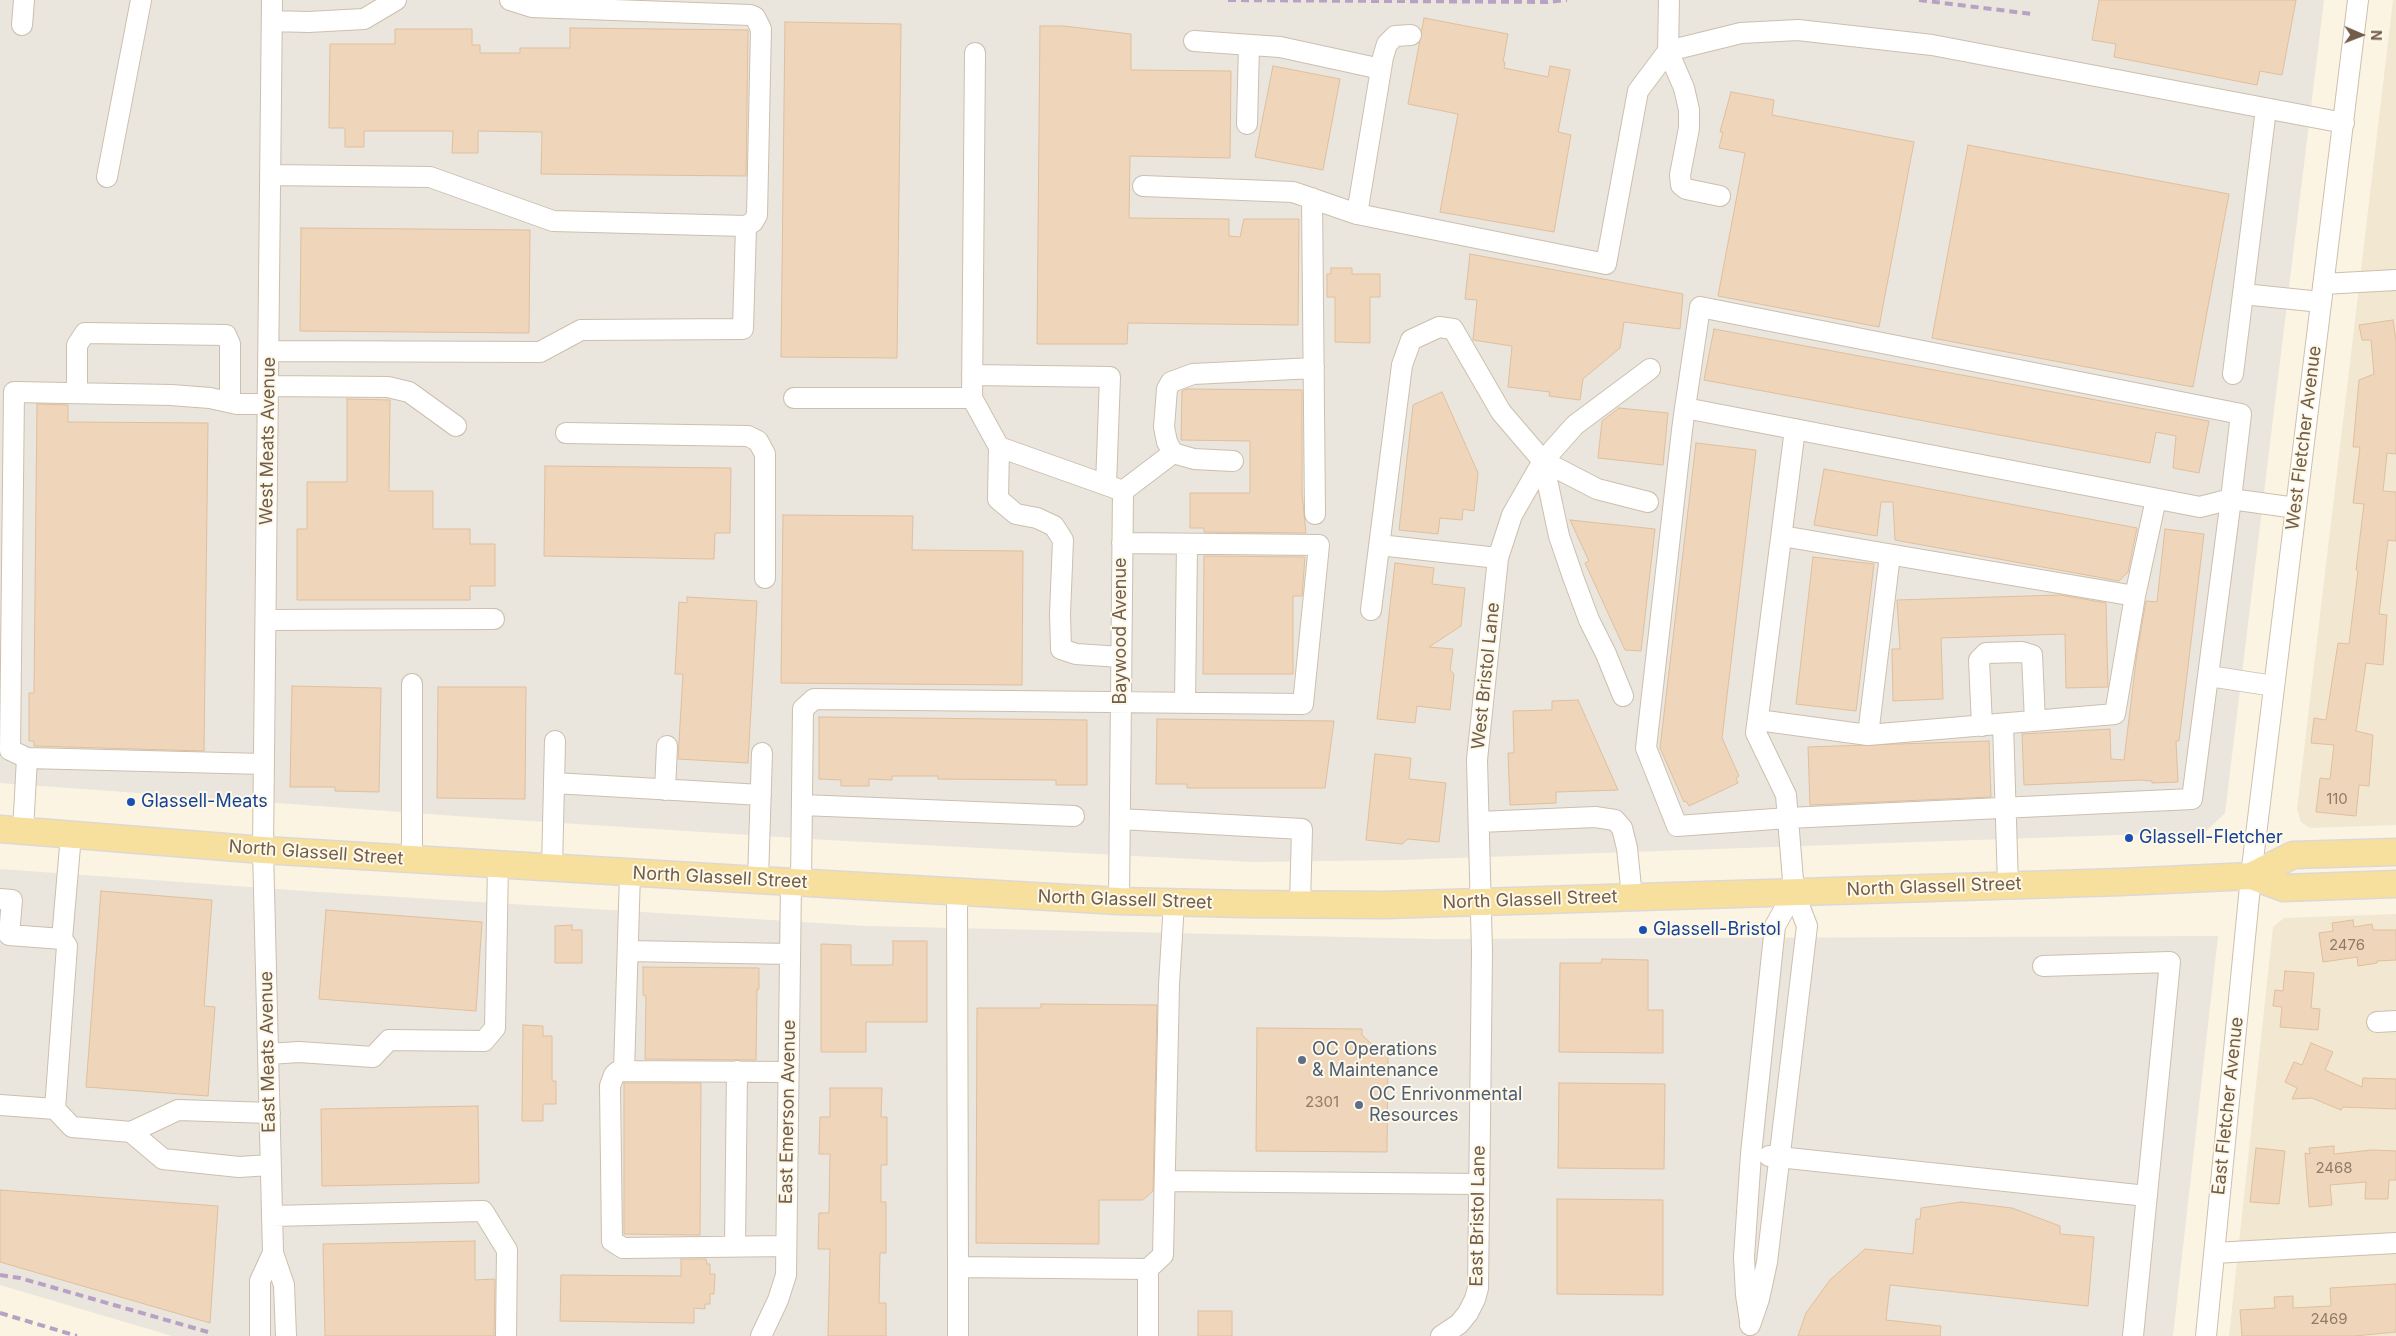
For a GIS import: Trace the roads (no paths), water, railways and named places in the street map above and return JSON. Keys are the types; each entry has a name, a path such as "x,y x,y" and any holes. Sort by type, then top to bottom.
{"main road":[{"name":"North Glassell Street","path":"11,830 412,860 1119,901 1384,905 2251,876 2284,888 2396,884"},
{"name":"North Glassell Street","path":"2251,876 2293,855 2396,852"}],"street":[{"path":"22,25 24,0"},
{"path":"107,177 141,0"},
{"name":"West Meats Avenue","path":"263,850 272,0"},
{"path":"272,26 364,19 396,0"},
{"path":"270,174 430,177 553,222 746,226 753,222 757,215 761,29 755,17 750,15 532,8 510,0"},
{"path":"1669,0 1668,51 1688,101 1689,128 1680,175 1681,185 1686,189 1720,196"},
{"name":"West Fletcher Avenue","path":"2251,876 2358,0"},
{"path":"1143,186 1293,192 1357,214 1606,264 1638,91 1668,51 1741,33 1798,30 1932,45 2266,109 2344,122"},
{"path":"1357,214 1381,69 1387,44 1395,36 1411,35"},
{"path":"1194,40 1280,47 1381,69"},
{"path":"1247,124 1249,45"},
{"path":"974,53 972,398 999,447 998,498 1016,514 1037,518 1054,526 1063,540 1060,614 1061,649 1076,654 1121,657"},
{"path":"2233,374 2266,109"},
{"path":"1312,198 1315,514"},
{"path":"269,351 540,352 581,330 743,329 746,226"},
{"path":"2243,294 2322,293 2396,280"},
{"path":"1700,307 2241,414 2231,499 2192,799 1788,818 1677,826 1646,748 1685,408 1700,307"},
{"path":"1371,610 1402,365 1411,340 1439,327 1453,329 1501,412 1543,461 1596,489 1648,502"},
{"path":"77,393 77,345 85,333 226,335 230,344 230,402"},
{"path":"1233,461 1194,460 1173,452 1167,442 1164,427 1167,389 1171,382 1193,374 1314,368"},
{"name":"West Bristol Lane","path":"1482,902 1478,739 1498,558 1512,515 1543,461 1575,425 1650,369"},
{"name":"Baywood Avenue","path":"972,375 1110,377 1114,488 1122,543 1119,901"},
{"path":"264,764 27,758 10,750 14,392 171,395 230,402 268,395 388,387 409,392 456,426"},
{"path":"794,398 972,398"},
{"path":"1685,408 2200,507 2231,499 2296,508"},
{"path":"1750,1330 1767,1262 1808,926 1794,892 1786,795 1756,733 1795,429"},
{"path":"566,433 748,436 758,441 765,454 765,578"},
{"path":"999,447 1114,488 1173,452"},
{"path":"1543,461 1559,536 1589,620 1606,654 1623,696"},
{"path":"1758,720 1868,735 2115,714 2135,596 2156,498"},
{"path":"1782,536 2135,596"},
{"path":"1122,543 1187,544 1185,703"},
{"name":"East Emerson Avenue","path":"761,1336 778,1300 786,1275 790,954 802,805 803,709 814,699 1303,704 1319,545 1187,544"},
{"path":"1380,545 1498,558"},
{"path":"1868,735 1890,554"},
{"path":"266,620 494,619"},
{"path":"1982,726 1979,660 1986,653 2022,652 2032,655 2035,721"},
{"path":"2209,676 2274,686"},
{"path":"412,684 412,860"},
{"path":"2004,724 2008,885"},
{"path":"552,868 555,742"},
{"path":"665,790 667,746"},
{"path":"758,880 762,753"},
{"path":"11,830 27,758"},
{"path":"554,783 761,796"},
{"path":"802,805 1074,816"},
{"path":"1479,822 1595,817 1615,820 1622,828 1627,848 1632,897"},
{"path":"1120,819 1302,828 1300,904"},
{"path":"55,1109 67,946 62,939 71,835"},
{"name":"East Meats Avenue","path":"263,850 273,1253 284,1285 286,1336"},
{"path":"268,1054 298,1052 373,1057 389,1040 484,1041 495,1028 498,865"},
{"path":"624,1071 630,873"},
{"name":"East Fletcher Avenue","path":"2206,1336 2251,876"},
{"path":"957,892 958,1336"},
{"path":"1750,1330 1744,1257 1751,1154 1775,926 1794,892"},
{"path":"0,899 12,900 9,935 62,939"},
{"path":"958,1267 1148,1269 1163,1255 1169,985 1174,902"},
{"name":"East Bristol Lane","path":"1448,1335 1468,1312 1476,1294 1482,902"},
{"path":"628,951 790,954"},
{"path":"2043,966 2170,962 2133,1336"},
{"path":"786,1246 622,1248 614,1244 612,1241 610,1086 614,1075 617,1072 624,1071 788,1072"},
{"path":"735,1246 737,1071"},
{"path":"0,1105 55,1109 72,1127 131,1132 178,1110 270,1113"},
{"path":"131,1132 163,1159 239,1167 270,1165"},
{"path":"1751,1154 2147,1196"},
{"path":"1165,1182 1479,1184"},
{"path":"272,1216 483,1211 507,1250 506,1336"},
{"path":"2214,1253 2396,1243"},
{"name":"East Meats Avenue","path":"260,1336 260,1281 273,1253"},
{"path":"1148,1269 1148,1336"}],"railway":[{"path":"1228,0 1547,2 1567,0"},
{"path":"1919,0 2032,14"},
{"path":"0,1275 20,1278 208,1332"},
{"path":"0,1313 77,1336"}],"place":[{"name":"Glassell-Meats","path":"131,802"},
{"name":"Glassell-Fletcher","path":"2129,838"},
{"name":"Glassell-Bristol","path":"1643,930"},
{"name":"OC Operations & Maintenance","path":"1302,1060"},
{"name":"OC Enrivonmental Resources","path":"1359,1105"}]}
